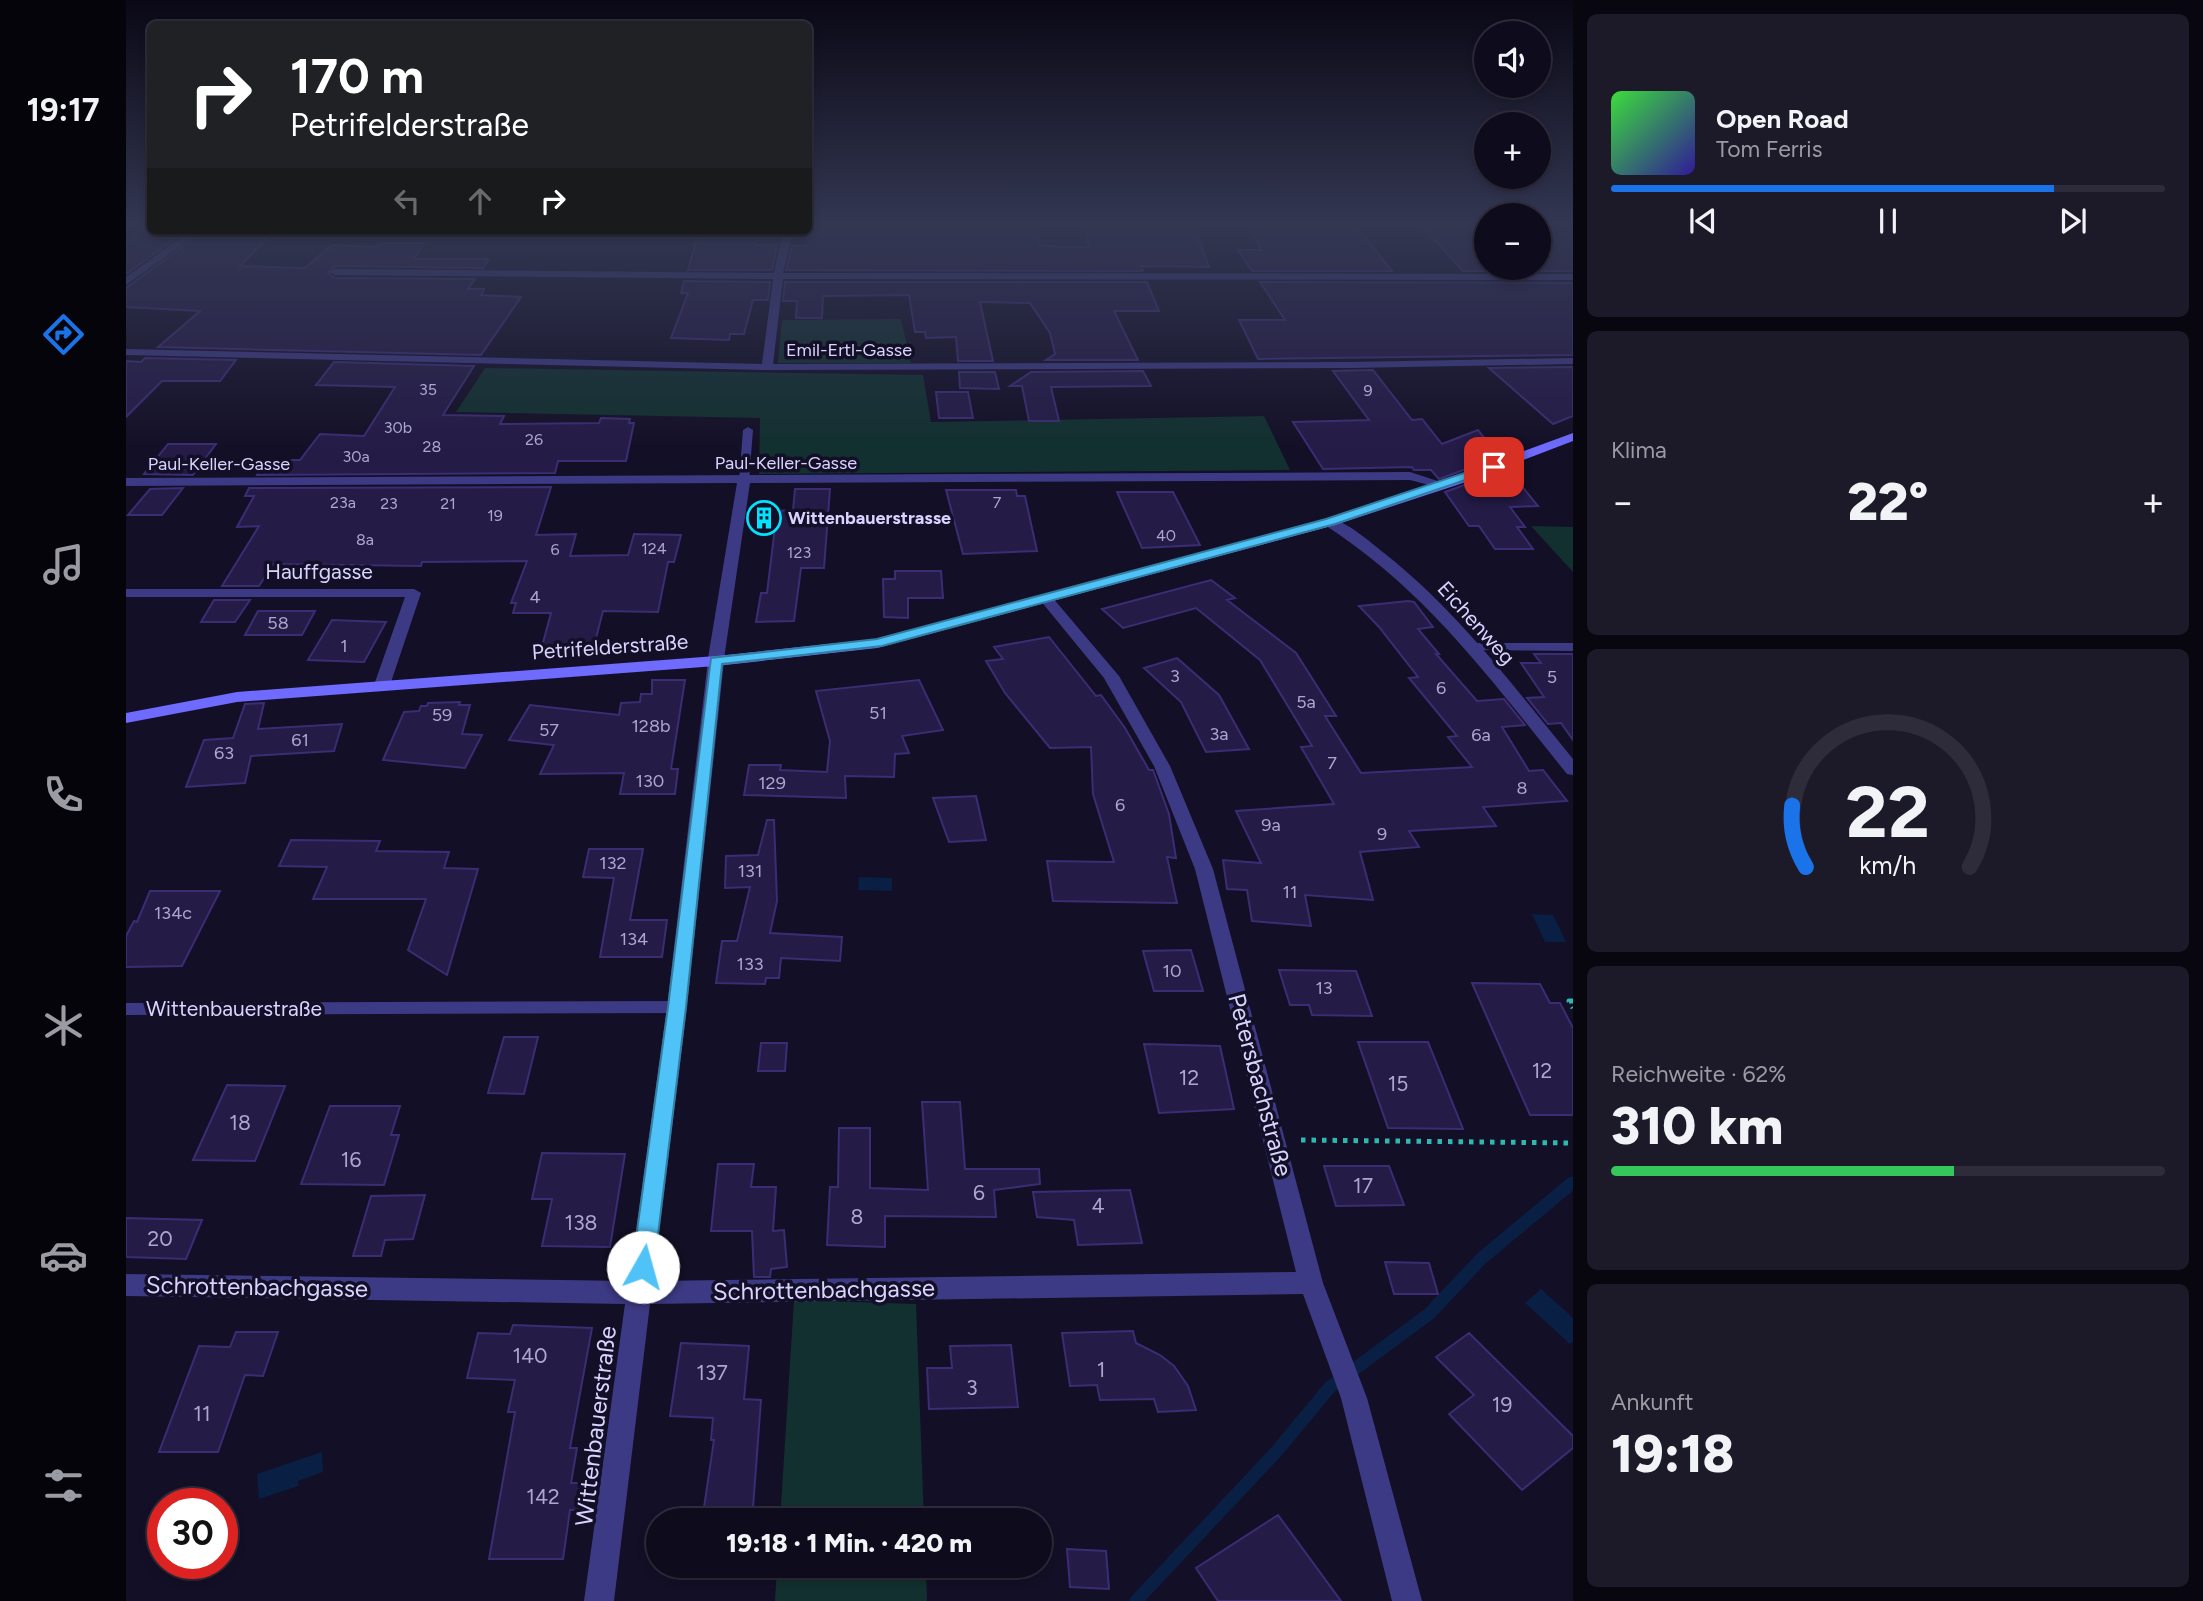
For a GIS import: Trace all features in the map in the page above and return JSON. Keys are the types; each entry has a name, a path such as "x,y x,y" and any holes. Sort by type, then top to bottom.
{"main road":[{"name":"Petrifelderstraße","path":"126,718 237,697 716,661 877,643 1047,600 1330,522 1444,485 1573,436"}],"street":[{"path":"767,367 775,301"},
{"name":"Emil-Ertl-Gasse","path":"126,352 767,367 1350,365 1573,361"},
{"name":"Paul-Keller-Gasse","path":"126,482 1410,476 1444,485"},
{"name":"Wittenbauerstraße","path":"599,1601 677,1007 716,661 744,481"},
{"name":"Eichenweg","path":"1330,522 1396,568 1473,647 1573,770"},
{"name":"Hauffgasse","path":"126,593 414,593 382,685"},
{"name":"Petersbachstraße","path":"1047,600 1111,676 1162,766 1204,869 1311,1283 1354,1398 1407,1601"},
{"name":"Schrottenbachgasse","path":"126,1285 639,1293 1311,1283"}],"lane":[{"path":"744,481 748,429"},
{"path":"1473,647 1573,647"},
{"name":"Wittenbauerstraße","path":"126,1009 677,1007"}],"path":[{"path":"1573,1001 1569,1001 1573,1008"},
{"path":"1275,1140 1573,1143"}],"green space":[{"path":"901,319 911,363 778,363 782,320"},
{"path":"485,368 923,375 931,422 1264,416 1290,470 759,474 760,418 456,412"},
{"path":"1531,526 1573,527 1573,572"},
{"path":"794,1300 916,1304 924,1508 781,1508"},
{"path":"776,1578 926,1578 927,1601 775,1601"}],"water":[{"path":"859,877 892,878 892,891 858,890"},
{"path":"1532,914 1553,915 1566,942 1545,942"},
{"path":"1541,1289 1573,1318 1573,1342 1570,1344 1525,1303"},
{"path":"322,1452 323,1472 298,1481 298,1486 259,1499 257,1474"}],"building":[{"path":"126,301 518,301 481,355 158,347 200,311 126,307"},
{"path":"685,301 753,301 744,334 730,334 729,340 671,338"},
{"path":"783,301 823,301 822,318 796,318 797,301"},
{"path":"910,301 1155,301 1159,311 1114,311 1138,360 1046,360 1055,354 1050,333 1030,303 980,302 993,361 958,361 956,337 926,338 925,332 915,332"},
{"path":"1272,301 1573,301 1573,355 1258,359 1239,320 1285,320"},
{"path":"145,358 236,360 220,381 162,381 126,417 126,361 141,362"},
{"path":"334,362 474,366 443,415 504,416 500,424 599,423 601,418 630,419 629,423 634,423 626,461 558,461 555,473 257,475 265,460 300,460 320,434 364,436 395,387 316,385"},
{"path":"1573,367 1573,416 1553,424 1489,368"},
{"path":"1373,370 1412,420 1422,419 1442,444 1478,430 1499,457 1439,479 1431,470 1414,470 1412,467 1323,469 1293,422 1369,420 1333,371"},
{"path":"1143,371 1151,386 1051,387 1059,421 1029,421 1022,386 1010,386 1031,372"},
{"path":"959,372 995,372 999,389 960,388"},
{"path":"936,392 968,392 973,418 939,418"},
{"path":"168,444 216,444 193,475 144,474"},
{"path":"1508,469 1538,506 1510,507 1525,527 1517,527 1533,549 1495,549 1479,526 1469,526 1445,492"},
{"path":"551,487 536,535 576,534 570,556 628,555 634,534 681,535 674,562 668,562 658,612 603,611 594,646 569,646 568,651 541,650 551,613 513,613 516,603 511,603 527,561 422,562 421,566 273,564 259,586 222,586 259,526 237,527 254,496 245,496 249,488"},
{"path":"183,488 162,515 128,515 150,489"},
{"path":"795,489 830,489 824,568 801,568 794,621 756,622 761,593 767,593 777,511 793,510"},
{"path":"946,490 1016,490 1017,496 1025,496 1037,551 963,554"},
{"path":"1117,492 1173,492 1200,545 1142,548"},
{"path":"895,571 941,571 943,598 908,598 908,618 884,617 883,579 895,579"},
{"path":"1211,580 1235,598 1227,600 1296,653 1336,716 1325,716 1361,773 1472,767 1448,737 1457,736 1409,678 1418,677 1359,606 1414,602 1433,627 1418,629 1439,654 1436,654 1477,701 1504,699 1525,725 1502,727 1529,771 1543,770 1567,801 1483,807 1496,826 1409,831 1419,847 1360,852 1373,900 1305,895 1311,926 1252,921 1247,890 1227,889 1223,860 1261,863 1236,811 1334,804 1301,747 1312,746 1260,660 1196,608 1123,628 1102,609"},
{"path":"214,600 250,600 235,622 201,622"},
{"path":"258,611 315,611 302,635 245,635"},
{"path":"332,620 386,622 364,662 308,660"},
{"path":"1049,637 1096,696 1101,695 1125,728 1149,770 1153,770 1169,814 1176,858 1167,857 1177,903 1053,901 1047,861 1114,862 1093,794 1091,747 1050,748 1005,693 986,661 1003,659 994,647"},
{"path":"1534,654 1573,654 1573,740 1561,723 1548,724 1527,698 1544,697 1521,663 1541,663"},
{"path":"1177,658 1219,695 1249,749 1206,752 1181,702 1144,668"},
{"path":"652,680 685,680 671,769 678,769 675,794 620,794 624,773 540,774 554,745 509,740 530,705 619,715 621,703 640,702 641,694 652,694"},
{"path":"919,680 943,730 902,736 909,753 895,754 894,777 845,776 846,798 744,795 749,765 781,765 780,770 827,772 830,741 816,691"},
{"path":"460,702 459,705 470,705 462,734 482,735 465,768 383,760 404,712 419,711 421,706 427,706 428,703"},
{"path":"264,703 258,729 342,724 334,751 251,756 245,783 186,787 204,740 233,738 245,704"},
{"path":"976,796 986,840 949,842 933,798"},
{"path":"767,820 774,820 777,901 770,933 842,937 840,961 781,958 779,978 766,978 765,984 716,983 722,941 737,941 750,887 725,888 726,856 758,855"},
{"path":"291,840 380,841 376,851 449,852 444,868 478,869 447,975 408,950 426,899 313,899 327,867 279,866"},
{"path":"589,849 643,849 630,920 667,920 662,957 600,957 614,878 583,877"},
{"path":"150,891 220,891 182,966 126,967 126,936 134,921 137,922"},
{"path":"1191,950 1203,991 1154,991 1143,951"},
{"path":"1279,970 1356,971 1372,1016 1312,1015 1309,1005 1290,1005"},
{"path":"1472,983 1540,984 1550,1003 1560,1003 1573,1028 1573,1115 1530,1115"},
{"path":"504,1037 538,1037 524,1094 488,1093"},
{"path":"1358,1042 1428,1042 1463,1129 1388,1128"},
{"path":"761,1043 787,1043 785,1071 758,1071"},
{"path":"1144,1044 1220,1046 1234,1109 1159,1113"},
{"path":"227,1085 285,1086 255,1161 193,1160"},
{"path":"922,1102 960,1102 965,1169 1039,1169 1040,1184 994,1190 996,1217 885,1216 885,1247 827,1245 830,1187 838,1187 839,1128 870,1128 870,1188 928,1190"},
{"path":"330,1106 400,1106 391,1135 399,1135 384,1185 301,1184"},
{"path":"542,1153 625,1154 610,1247 542,1246 552,1199 532,1199"},
{"path":"718,1164 754,1164 751,1187 776,1187 773,1231 784,1230 787,1267 771,1269 770,1277 754,1277 752,1231 711,1231"},
{"path":"1324,1166 1389,1166 1404,1205 1336,1206"},
{"path":"1130,1190 1142,1243 1078,1245 1074,1220 1037,1217 1033,1192"},
{"path":"425,1195 413,1239 385,1240 381,1256 353,1256 371,1196"},
{"path":"126,1218 202,1220 186,1259 126,1257"},
{"path":"1385,1262 1429,1263 1438,1294 1394,1294"},
{"path":"513,1325 592,1328 570,1448 577,1448 571,1483 589,1483 585,1510 570,1510 563,1559 489,1559 515,1412 508,1412 515,1380 467,1378 478,1333 510,1334"},
{"path":"1133,1331 1136,1343 1160,1355 1174,1366 1188,1386 1196,1410 1158,1412 1154,1399 1100,1400 1097,1385 1070,1386 1062,1333"},
{"path":"236,1332 278,1332 263,1376 245,1375 218,1452 159,1452 199,1346 230,1347"},
{"path":"1469,1333 1573,1436 1573,1448 1522,1490 1449,1414 1474,1395 1436,1357"},
{"path":"681,1343 749,1346 744,1399 761,1400 753,1508 704,1508 714,1440 711,1440 713,1418 670,1416"},
{"path":"1011,1345 1018,1407 929,1409 927,1368 952,1368 950,1346"},
{"path":"1278,1515 1341,1601 1218,1601 1196,1568"},
{"path":"1067,1549 1106,1551 1109,1589 1070,1587"}],"waterway":[{"path":"1136,1601 1276,1452 1330,1387 1429,1314 1482,1258 1572,1183"}],"place":[{"name":"Wittenbauerstrasse","path":"764,518"}],"route":[{"path":"643,1267 677,1007 716,661 877,643 1047,600 1330,522 1494,467"}]}
